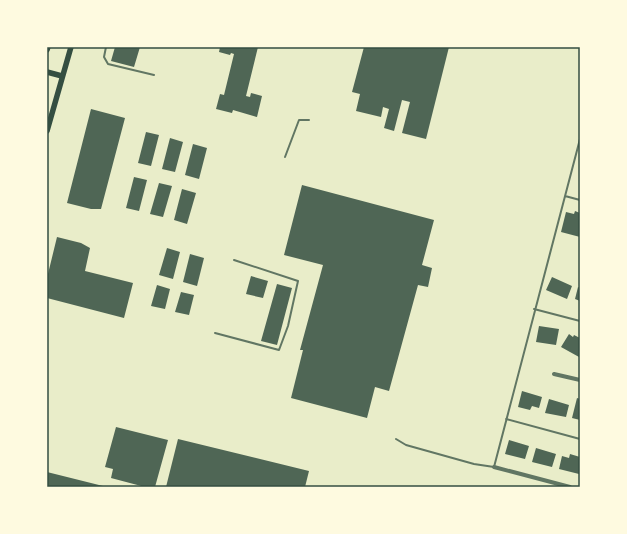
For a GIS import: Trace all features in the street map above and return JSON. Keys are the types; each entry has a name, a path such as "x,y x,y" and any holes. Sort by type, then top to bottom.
{"main road":[{"path":"47,131 71,47"},
{"path":"47,72 62,76"}],"street":[{"path":"554,374 580,380"},
{"path":"494,467 570,487"}],"lane":[{"path":"106,47 104,57 108,64 154,75"},
{"path":"285,157 299,120 309,120"},
{"path":"396,439 406,445 474,464 494,467 580,139"},
{"path":"565,196 580,200"},
{"path":"215,333 278,350 288,326 298,281 234,260"},
{"path":"534,310 580,321"},
{"path":"506,419 580,439"}],"building":[{"path":"115,47 140,47 134,67 111,61"},
{"path":"220,47 258,47 246,96 250,97 251,93 262,96 257,117 233,110 232,113 216,109 220,94 224,95 234,54 231,53 230,55 219,52"},
{"path":"364,47 449,47 426,139 402,133 410,102 402,100 394,131 384,128 389,109 383,107 381,117 356,111 360,94 352,92"},
{"path":"91,109 125,118 101,209 91,209 67,203"},
{"path":"146,132 159,135 151,166 138,163"},
{"path":"170,138 183,142 175,172 162,169"},
{"path":"193,144 207,148 199,179 185,175"},
{"path":"134,177 147,180 139,211 126,208"},
{"path":"159,183 172,186 163,217 150,214"},
{"path":"302,185 434,220 422,265 432,268 428,287 418,285 389,391 375,387 367,418 291,398 303,350 300,350 323,265 284,255"},
{"path":"182,189 196,193 187,224 174,220"},
{"path":"575,211 580,213 580,237 561,232 566,212 574,214"},
{"path":"57,237 81,243 90,248 85,271 133,283 124,318 47,298 47,278"},
{"path":"167,248 180,252 173,279 159,275"},
{"path":"190,254 204,258 197,286 183,282"},
{"path":"251,276 268,281 263,298 246,294"},
{"path":"552,277 572,286 567,299 546,290"},
{"path":"277,284 292,288 277,345 261,341"},
{"path":"157,285 170,289 165,309 151,306"},
{"path":"578,287 580,288 580,301 575,299"},
{"path":"181,292 194,295 189,315 175,312"},
{"path":"539,326 559,329 556,345 536,342"},
{"path":"569,334 573,337 574,335 580,338 579,357 561,347"},
{"path":"522,391 542,397 539,408 532,406 530,410 518,407"},
{"path":"577,398 580,399 580,420 572,418"},
{"path":"549,399 569,405 566,417 545,413"},
{"path":"116,427 168,440 155,487 145,487 111,478 113,469 105,467"},
{"path":"178,439 309,471 305,487 166,487"},
{"path":"509,440 529,446 525,459 505,454"},
{"path":"536,448 556,454 552,467 532,462"},
{"path":"570,454 580,457 579,474 559,469 562,456 569,458"},
{"path":"47,472 103,486 103,487 47,487"}]}
